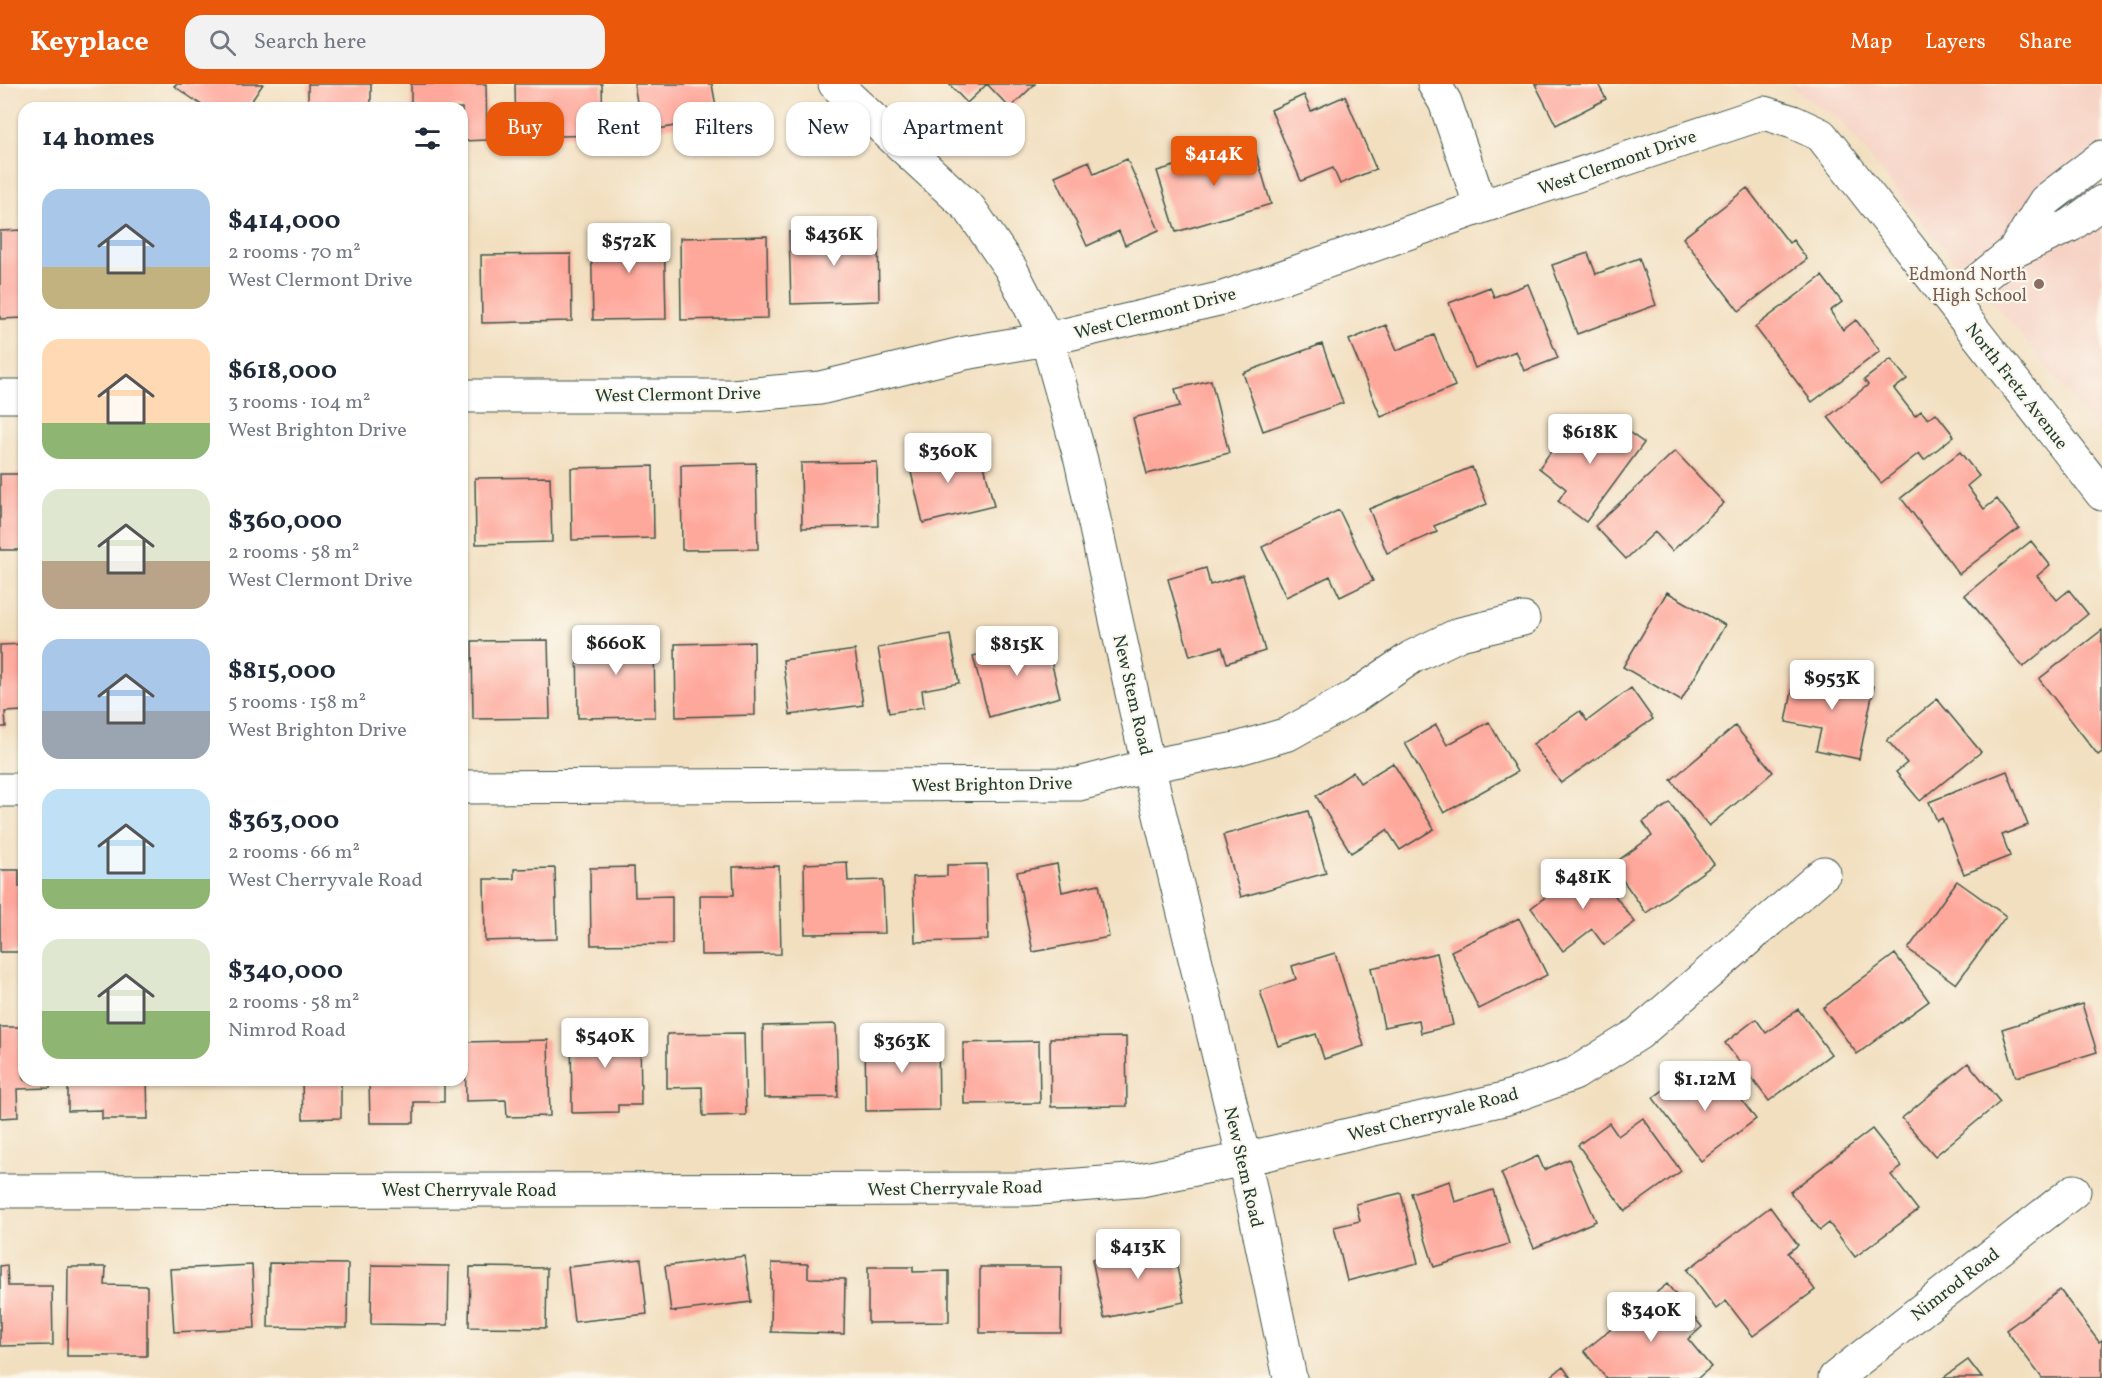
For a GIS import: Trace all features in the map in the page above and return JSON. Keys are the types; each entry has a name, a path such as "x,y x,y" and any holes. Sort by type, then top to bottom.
{"street":[{"name":"New Stem Road","path":"835,84 970,209 1011,269 1047,339 1081,460 1148,766 1244,1159 1290,1378"},
{"path":"1434,84 1445,102 1482,207"},
{"name":"West Clermont Drive","path":"468,396 743,395 820,388 965,353 1047,339 1223,298 1482,207 1764,113 1821,135"},
{"name":"North Fretz Avenue","path":"1821,135 2102,494"},
{"path":"2014,251 2045,201 2102,157"},
{"path":"1952,303 2014,251 2071,225 2102,202"},
{"path":"0,396 18,396"},
{"name":"West Brighton Drive","path":"468,787 1079,784 1148,766 1236,749 1288,734 1354,697 1412,657 1460,634 1523,619"},
{"path":"0,790 18,790"},
{"name":"West Cherryvale Road","path":"0,1191 1028,1189 1141,1180 1244,1159 1504,1099 1574,1074 1638,1034 1824,873"},
{"name":"Nimrod Road","path":"1835,1378 2074,1191"}],"shaded area":[{"name":"Edmond North High School","path":"1787,84 2102,84 2102,438 2019,332 1933,236 1842,122"}],"building":[{"path":"176,84 263,84 251,102 197,102 174,86"},
{"path":"308,84 371,84 371,102 308,102"},
{"path":"411,84 486,84 486,140 468,141 468,102 411,102"},
{"path":"515,84 602,84 602,102 576,102 576,136 564,136 564,102 515,102"},
{"path":"634,84 712,84 715,102 673,102 673,126 661,128 661,102 637,102"},
{"path":"949,84 987,84 968,102"},
{"path":"987,84 1035,84 1016,102 1004,102"},
{"path":"1535,84 1598,84 1606,99 1556,125"},
{"path":"1304,95 1311,111 1345,96 1376,169 1340,184 1333,168 1301,181 1271,110"},
{"path":"1253,143 1271,204 1176,232 1157,171"},
{"path":"1127,159 1159,230 1125,245 1119,231 1087,246 1055,176 1089,161 1094,174"},
{"path":"1747,188 1789,243 1793,240 1807,259 1739,311 1683,238"},
{"path":"664,227 666,319 593,320 591,229"},
{"path":"18,230 18,318 0,319 0,231"},
{"path":"878,230 879,301 791,304 789,232"},
{"path":"767,236 768,318 681,320 680,238"},
{"path":"1588,253 1596,274 1639,258 1656,305 1577,334 1552,265"},
{"path":"571,254 572,321 482,323 481,255"},
{"path":"1822,276 1842,302 1830,311 1843,330 1856,320 1880,351 1812,402 1755,327"},
{"path":"1528,284 1558,358 1524,371 1516,351 1475,368 1449,303 1490,287 1494,297"},
{"path":"1386,325 1397,350 1434,335 1455,386 1381,417 1349,340"},
{"path":"1322,344 1343,403 1263,431 1243,373"},
{"path":"1891,359 1907,379 1894,389 1915,416 1921,411 1928,419 1936,413 1954,436 1924,460 1919,453 1881,483 1828,417 1868,385 1864,380"},
{"path":"1211,380 1229,453 1147,474 1133,418 1180,406 1175,389"},
{"path":"1609,418 1644,443 1586,522 1558,501 1566,489 1539,468 1570,425 1591,441"},
{"path":"940,442 946,466 982,457 994,506 923,523 906,451"},
{"path":"1675,451 1724,503 1672,551 1655,532 1626,559 1595,526"},
{"path":"1960,452 1979,476 1967,486 1984,509 1997,499 2019,528 1959,574 1901,498"},
{"path":"877,462 878,526 802,528 801,463"},
{"path":"756,463 758,549 682,550 681,465"},
{"path":"653,466 654,538 572,540 571,468"},
{"path":"1472,467 1487,504 1434,526 1437,532 1387,553 1369,509"},
{"path":"0,474 18,474 18,550 0,550"},
{"path":"550,477 552,542 476,544 475,478"},
{"path":"1339,510 1373,581 1340,597 1330,576 1286,597 1262,547"},
{"path":"2031,541 2050,565 2037,576 2057,600 2069,590 2088,614 2023,667 1965,595"},
{"path":"1206,568 1210,585 1243,575 1265,651 1227,663 1222,647 1190,656 1168,579"},
{"path":"1667,592 1725,625 1681,701 1623,667"},
{"path":"2102,630 2102,752 2098,755 2039,679"},
{"path":"654,633 655,717 578,718 577,635"},
{"path":"950,635 959,683 922,690 924,707 889,713 878,648"},
{"path":"1045,637 1060,697 989,717 973,656"},
{"path":"548,640 550,718 473,719 472,641"},
{"path":"754,642 755,715 676,717 675,644"},
{"path":"18,644 18,711 5,712 6,727 0,727 0,645"},
{"path":"855,650 863,705 790,715 783,660"},
{"path":"1796,670 1874,686 1859,759 1816,750 1821,729 1786,722"},
{"path":"1631,688 1653,719 1561,783 1533,744 1580,711 1587,721"},
{"path":"1937,699 1981,752 1920,801 1896,772 1907,763 1887,740"},
{"path":"1489,722 1517,772 1444,813 1405,743 1436,725 1447,745"},
{"path":"1735,726 1773,772 1709,826 1671,780"},
{"path":"1393,763 1434,829 1400,850 1387,830 1351,853 1316,796 1353,772 1360,783"},
{"path":"2007,771 2028,825 2002,835 2010,856 1964,874 1942,818 1937,821 1929,802"},
{"path":"1670,803 1714,864 1646,913 1612,865 1652,836 1643,822"},
{"path":"1308,811 1326,873 1241,897 1223,835"},
{"path":"847,862 848,881 883,880 885,933 805,934 804,864"},
{"path":"1590,863 1635,922 1604,945 1592,929 1563,951 1531,908"},
{"path":"987,864 988,940 915,942 913,877 947,876 947,865"},
{"path":"1057,864 1062,892 1099,884 1109,937 1033,952 1017,872"},
{"path":"779,866 781,954 701,955 700,895 734,895 733,867"},
{"path":"634,867 635,897 672,896 672,944 591,945 590,868"},
{"path":"555,868 557,939 485,941 484,879 514,879 514,869"},
{"path":"0,870 18,870 18,952 0,952"},
{"path":"1957,881 2006,916 1956,984 1908,949"},
{"path":"1519,918 1547,975 1479,1009 1451,951"},
{"path":"1335,953 1364,1046 1324,1059 1316,1034 1278,1046 1260,991 1296,979 1292,966"},
{"path":"1437,953 1453,1025 1421,1033 1419,1020 1384,1027 1371,968"},
{"path":"1895,954 1929,1001 1857,1054 1823,1008"},
{"path":"2082,1004 2097,1052 2016,1077 2002,1029"},
{"path":"1798,1009 1831,1054 1769,1101 1725,1043 1756,1019 1766,1033"},
{"path":"836,1024 838,1097 764,1098 763,1026"},
{"path":"640,1026 641,1105 618,1105 618,1112 572,1113 571,1028"},
{"path":"0,1027 18,1027 18,1086 50,1086 50,1088 17,1089 18,1117 0,1118"},
{"path":"744,1033 746,1115 703,1116 702,1087 667,1088 667,1034"},
{"path":"938,1036 939,1110 866,1111 865,1038"},
{"path":"1126,1037 1127,1106 1051,1107 1050,1038"},
{"path":"548,1040 550,1116 507,1117 506,1100 466,1101 468,1042"},
{"path":"1039,1041 1040,1103 964,1104 963,1043"},
{"path":"1968,1063 2000,1102 1935,1156 1902,1118"},
{"path":"1718,1069 1756,1119 1701,1161 1653,1098 1683,1075 1693,1088"},
{"path":"68,1086 147,1086 148,1119 102,1119 102,1110 68,1111"},
{"path":"302,1086 341,1086 341,1118 303,1119"},
{"path":"369,1086 444,1086 444,1102 414,1102 414,1123 370,1123"},
{"path":"1643,1118 1681,1171 1625,1211 1578,1145 1609,1123 1618,1136"},
{"path":"1872,1129 1902,1167 1891,1175 1918,1210 1855,1257 1829,1223 1820,1230 1790,1192"},
{"path":"1538,1156 1544,1170 1569,1159 1596,1221 1534,1248 1501,1173"},
{"path":"1450,1181 1455,1202 1493,1190 1509,1244 1434,1267 1411,1193"},
{"path":"1401,1193 1418,1263 1347,1281 1334,1227 1360,1221 1356,1204"},
{"path":"1770,1207 1798,1245 1788,1253 1815,1290 1753,1336 1726,1301 1716,1309 1687,1270"},
{"path":"1172,1242 1184,1302 1104,1318 1092,1259"},
{"path":"745,1256 751,1302 671,1312 665,1266"},
{"path":"641,1259 647,1314 574,1322 568,1267"},
{"path":"269,1263 348,1264 347,1328 268,1327"},
{"path":"772,1263 808,1264 808,1278 845,1279 844,1334 771,1332"},
{"path":"7,1265 8,1286 52,1286 53,1345 0,1346 0,1266"},
{"path":"252,1265 255,1328 174,1332 170,1269"},
{"path":"372,1265 449,1266 448,1325 371,1324"},
{"path":"68,1267 106,1267 105,1285 147,1286 147,1356 67,1356"},
{"path":"470,1267 547,1268 546,1328 469,1327"},
{"path":"868,1267 913,1267 913,1272 949,1271 949,1322 868,1323"},
{"path":"980,1267 1062,1267 1061,1333 980,1333"},
{"path":"1667,1284 1702,1327 1688,1339 1711,1367 1698,1378 1606,1378 1584,1351"},
{"path":"2060,1290 2099,1342 2102,1340 2102,1378 2042,1378 2006,1330"},
{"path":"1968,1360 1982,1378 1943,1378"},
{"path":"1563,1367 1571,1378 1549,1378"}],"place":[{"name":"Edmond North High School","path":"2039,284"}]}
